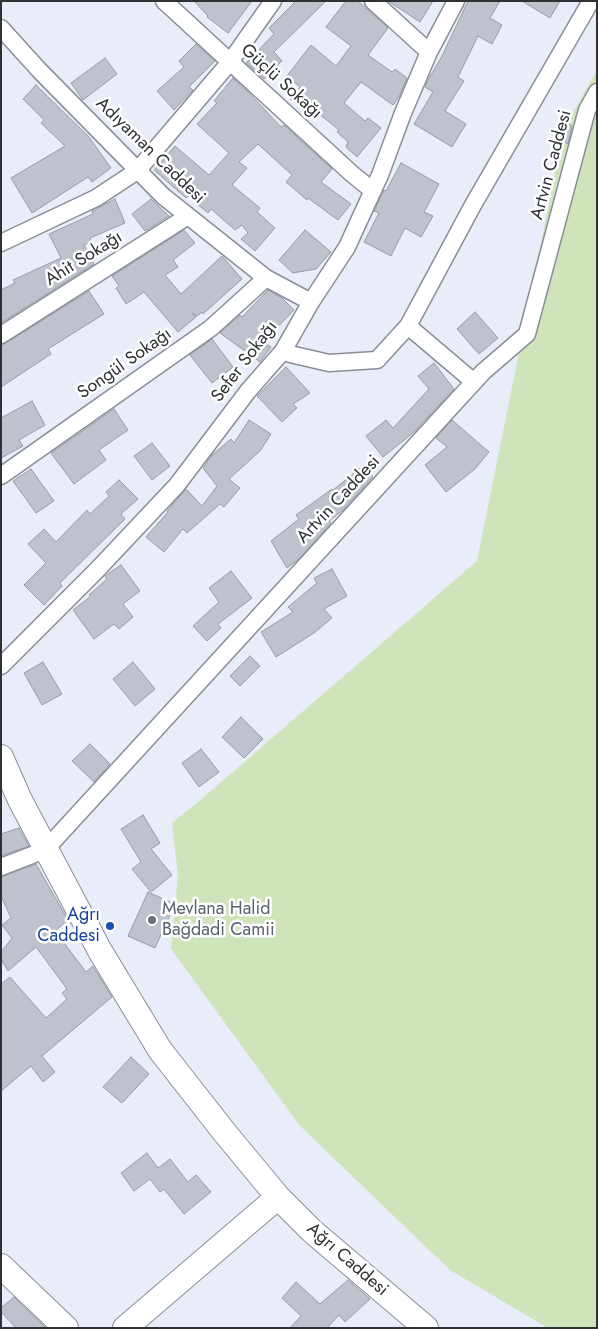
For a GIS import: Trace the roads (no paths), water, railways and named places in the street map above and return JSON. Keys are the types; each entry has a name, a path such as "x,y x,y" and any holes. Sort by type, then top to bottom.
{"main road":[{"name":"Ağrı Caddesi","path":"1,757 45,850 100,951 160,1050 224,1133 278,1197 312,1231 426,1328"},
{"path":"125,1328 278,1197"},
{"path":"1,1266 66,1328"}],"street":[{"name":"Güçlü Sokağı","path":"164,1 373,191"},
{"path":"1,243 96,198 137,171 230,62 273,1"},
{"path":"373,1 429,52"},
{"name":"Sefer Sokağı","path":"1,666 96,571 177,485 248,392 283,351 311,302 347,247 373,191 429,52 456,1"},
{"path":"283,351 330,363 377,360 408,326 473,205 591,1"},
{"name":"Adıyaman Caddesi","path":"1,28 39,70 162,196 266,278 311,302"},
{"name":"Artvin Caddesi","path":"1,867 45,850 483,372 527,334 587,110 597,92"},
{"name":"Ahit Sokağı","path":"1,335 188,216"},
{"name":"Songül Sokağı","path":"1,476 211,328 266,278"},
{"path":"408,326 474,382"}],"place":[{"name":"Mevlana Halid Bağdadi Camii","path":"152,920"},
{"name":"Ağrı Caddesi","path":"110,926"}]}
